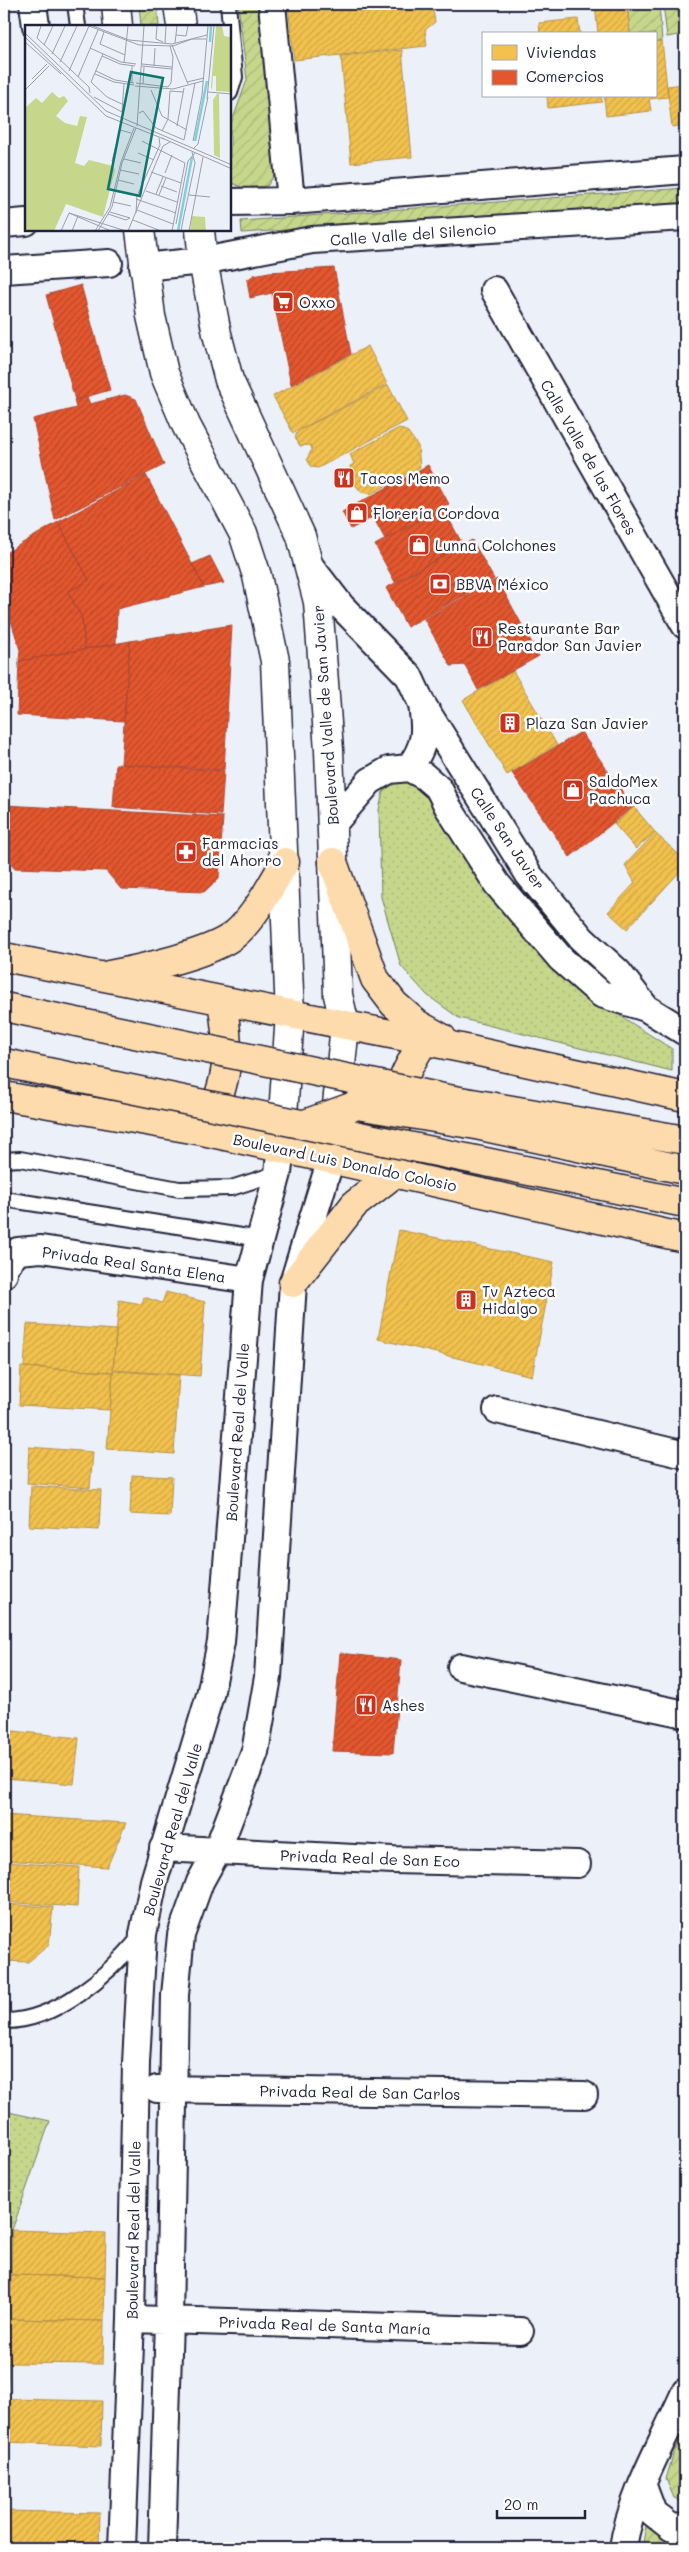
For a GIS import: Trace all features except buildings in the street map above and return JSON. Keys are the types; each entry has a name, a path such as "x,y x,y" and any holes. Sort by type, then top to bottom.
{"main road":[{"path":"116,4 118,25"},
{"path":"178,4 181,25"},
{"path":"140,231 151,316 164,374 186,425 243,534 258,576 275,661 290,1015 280,1161"},
{"name":"Boulevard Valle de San Javier","path":"200,231 203,261 217,334 229,380 288,506 310,566 322,638 332,824 338,995 345,1025 331,1159"},
{"path":"98,978 173,960 204,949 234,935 265,897 285,862"},
{"path":"333,862 375,979 394,1004 417,1024 461,1048"},
{"path":"4,957 98,978 461,1048 685,1097"},
{"path":"203,1131 219,1101 227,1068 228,1034 222,1002"},
{"path":"4,1007 443,1098 685,1140"},
{"path":"293,1283 354,1205 400,1174 394,1136 395,1103 406,1068 424,1042"},
{"name":"Boulevard Luis Donaldo Colosio","path":"4,1063 685,1203"},
{"name":"Boulevard Luis Donaldo Colosio","path":"4,1096 203,1131 280,1161 331,1159 685,1238"},
{"path":"302,1125 357,1105 476,1125 685,1170"}],"street":[{"path":"33,4 36,25"},
{"path":"272,4 291,201"},
{"path":"231,202 291,201 685,170"},
{"name":"Calle Valle del Silencio","path":"144,267 203,261 312,240 685,217"},
{"path":"4,224 25,222"},
{"path":"4,270 109,262"},
{"name":"Calle Valle de las Flores","path":"494,290 685,625"},
{"name":"Calle San Javier","path":"310,566 341,606 409,676 422,704 529,875 582,939 618,972 646,1008"},
{"name":"Calle San Javier","path":"422,704 425,724 424,740 420,753 409,768 439,789 474,848 506,895 561,959 601,994 646,1008 685,1032"},
{"path":"332,824 370,781 389,770 409,768"},
{"path":"506,895 529,875"},
{"path":"561,959 582,939"},
{"path":"162,2548 169,2320 175,1995 181,1935 200,1882 217,1851 255,1752 268,1677 293,1283 331,1159"},
{"name":"Boulevard Real del Valle","path":"122,2548 131,2319 136,2089 142,1934 163,1848 206,1711 221,1642 248,1280 261,1239 280,1161"},
{"name":"Privada Real Santa Elena","path":"4,1274 4,1267 18,1251 41,1249 248,1280"},
{"path":"498,1410 685,1455"},
{"path":"461,1667 685,1714"},
{"name":"Privada Real de San Eco","path":"163,1848 393,1860 577,1864"},
{"path":"142,1934 181,1935"},
{"name":"Privada Real de San Carlos","path":"136,2089 584,2095"},
{"name":"Privada Real de Santa María","path":"131,2319 520,2331"},
{"path":"623,2548 625,2533 643,2486 685,2392"},
{"path":"643,2486 653,2513 672,2528 685,2527"}],"lane":[{"path":"75,4 78,25"},
{"path":"228,4 230,25"},
{"path":"231,35 235,77 231,90"},
{"path":"4,1160 20,1158 179,1189 230,1188 280,1161"},
{"path":"4,1199 261,1239"},
{"path":"4,2020 20,2021 60,2005 94,1983 119,1962 142,1934"}],"green space":[{"path":"139,4 157,4 159,25 141,25"},
{"path":"238,4 259,4 275,166 274,176 267,186 243,188 231,182 231,124 247,80"},
{"path":"627,4 659,4 662,41 656,42 656,32 630,32"},
{"path":"663,4 677,4 679,18 685,18 685,34 667,37"},
{"path":"685,188 685,203 242,233 241,221"},
{"path":"397,779 422,785 577,988 672,1049 672,1071 459,1018 427,995 401,966 381,897 379,810 383,792"},
{"path":"4,2111 50,2121 12,2230 4,2548"},
{"path":"685,2428 685,2503 674,2498 666,2479 674,2452"},
{"path":"647,2520 685,2540 685,2548 642,2548"}],"place":[{"name":"Oxxo","path":"283,302"},
{"name":"Tacos Memo","path":"344,478"},
{"name":"Florería Cordova","path":"357,513"},
{"name":"Lunna Colchones","path":"419,545"},
{"name":"BBVA México","path":"440,584"},
{"name":"Restaurante Bar Parador San Javier","path":"482,637"},
{"name":"Plaza San Javier","path":"510,723"},
{"name":"SaldoMex Pachuca","path":"573,790"},
{"name":"Farmacias del Ahorro","path":"186,852"},
{"name":"Tv Azteca Hidalgo","path":"466,1300"},
{"name":"Ashes","path":"366,1705"}]}
